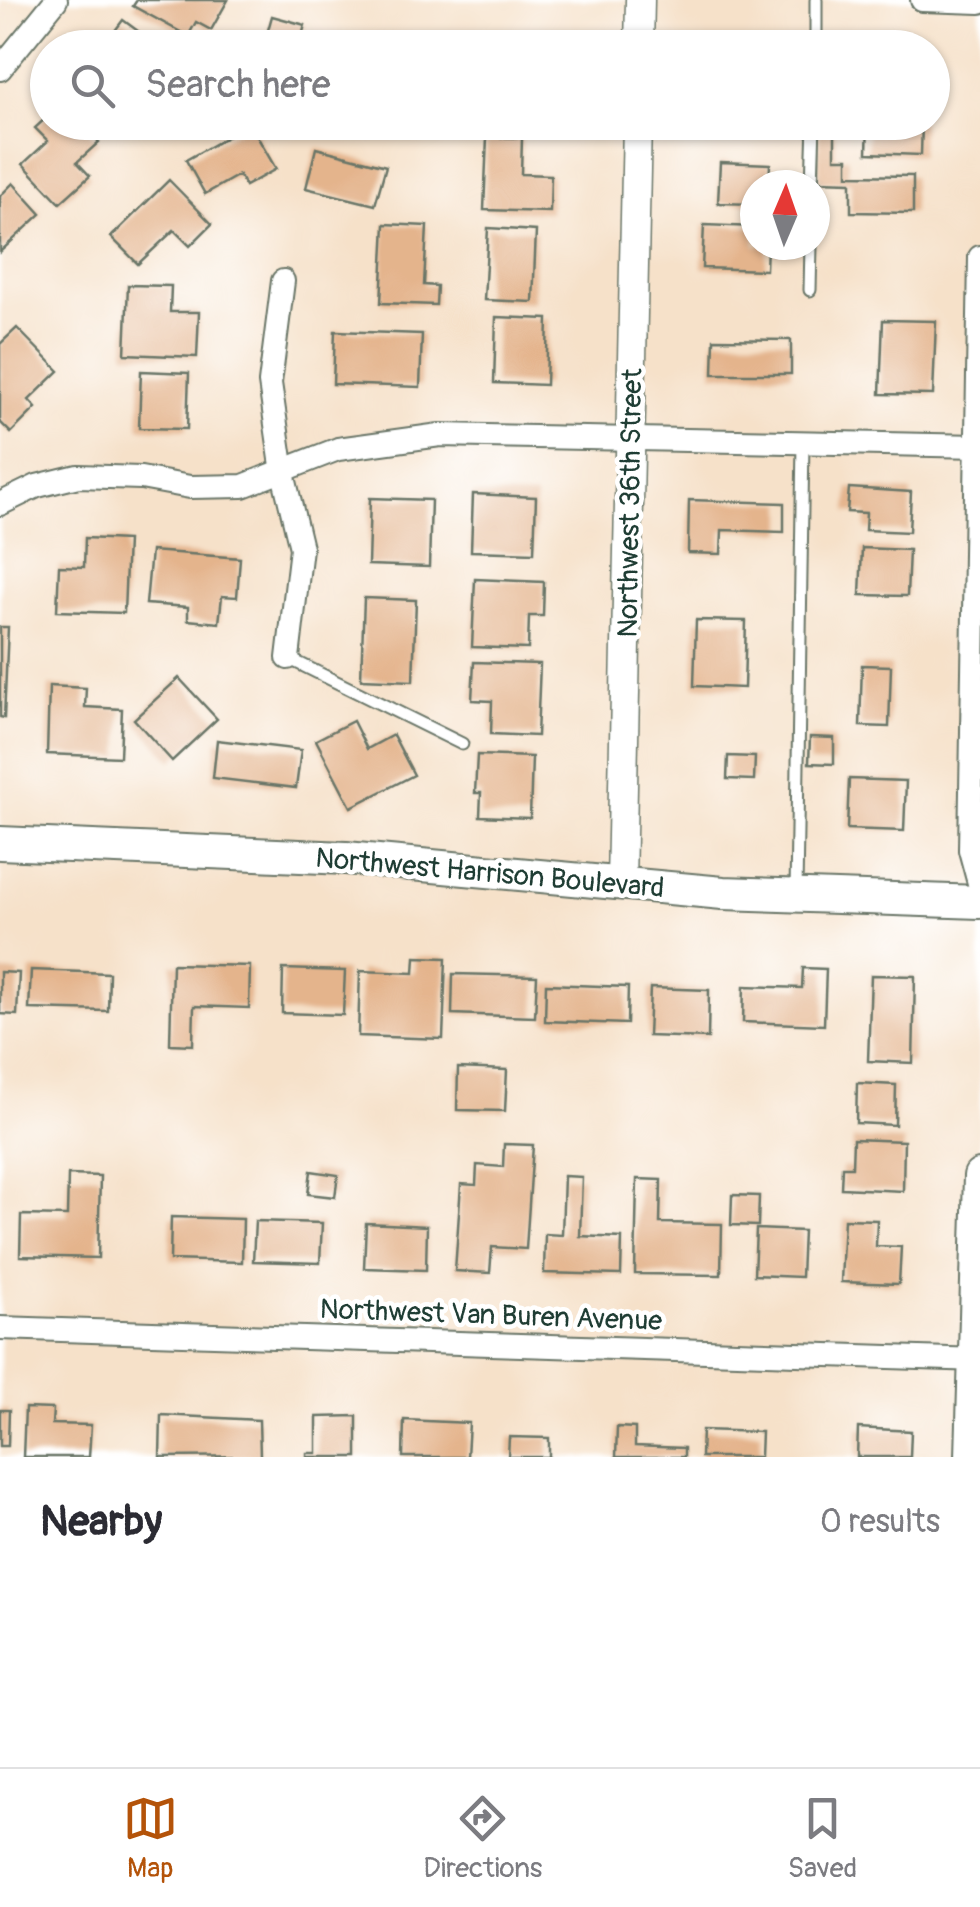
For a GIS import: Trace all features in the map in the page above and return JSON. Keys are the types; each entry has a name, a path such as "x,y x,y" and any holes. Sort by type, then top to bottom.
{"main road":[{"name":"Northwest Harrison Boulevard","path":"0,844 346,858 621,883 980,902"},
{"path":"972,1457 978,1360 980,1176"}],"street":[{"path":"32,30 56,0"},
{"path":"639,30 640,0"},
{"path":"922,0 980,2"},
{"path":"0,69 30,32"},
{"name":"Northwest 36th Street","path":"621,883 638,140"},
{"path":"980,257 970,850 980,887"},
{"path":"283,281 270,384 283,473 301,548 288,658"},
{"path":"0,504 37,486 78,476 141,478 217,489 283,473 338,449 398,437 978,446"},
{"name":"Northwest Van Buren Avenue","path":"0,1328 978,1360"}],"lane":[{"path":"816,0 816,30"},
{"path":"812,170 813,140"},
{"path":"810,290 811,260"},
{"path":"796,895 803,442"},
{"path":"288,658 462,744"}],"building":[{"path":"137,0 228,0 211,30 196,22 191,30 177,30 133,6"},
{"path":"272,16 305,25 304,30 268,30"},
{"path":"123,20 137,30 116,30"},
{"path":"222,140 259,140 276,169 245,186 239,175 205,194 186,160"},
{"path":"487,140 522,140 521,174 551,175 550,212 484,210"},
{"path":"819,140 835,140 835,158 848,158 848,175 913,176 913,213 851,212 851,182 830,181 830,170 819,170"},
{"path":"867,140 921,140 921,155 867,153"},
{"path":"48,141 99,142 77,162 90,176 60,203 23,164"},
{"path":"316,148 386,166 375,205 306,188"},
{"path":"720,162 770,164 770,170 740,170 740,204 718,203"},
{"path":"169,180 212,224 190,246 174,230 138,264 111,237"},
{"path":"13,183 41,214 0,252 0,196"},
{"path":"385,224 427,226 424,285 437,286 436,305 381,303"},
{"path":"704,225 740,226 740,260 766,260 766,270 702,268"},
{"path":"488,228 536,231 533,302 484,300"},
{"path":"128,285 171,286 170,312 199,312 197,357 125,354"},
{"path":"496,317 548,319 546,385 494,383"},
{"path":"883,320 936,321 933,395 880,394"},
{"path":"17,328 59,371 29,400 36,408 11,433 0,422 0,344"},
{"path":"335,331 422,334 420,387 333,384"},
{"path":"714,339 791,340 791,374 713,374"},
{"path":"141,371 189,373 187,429 139,428"},
{"path":"849,488 911,492 909,532 865,530 866,513 847,512"},
{"path":"473,494 536,497 534,553 471,551"},
{"path":"370,498 431,500 429,567 368,565"},
{"path":"689,500 784,503 784,532 722,530 721,554 688,553"},
{"path":"85,538 127,540 124,613 57,611 59,566 84,567"},
{"path":"862,548 909,550 907,596 860,595"},
{"path":"151,551 240,558 237,597 222,596 219,623 188,620 188,607 146,604"},
{"path":"475,579 544,582 543,616 529,616 528,649 472,647"},
{"path":"364,598 416,600 413,681 361,679"},
{"path":"696,620 746,621 744,688 694,686"},
{"path":"0,627 8,627 4,718 0,717"},
{"path":"474,662 540,664 537,736 491,734 492,701 472,700"},
{"path":"862,665 891,666 889,727 860,726"},
{"path":"179,678 217,719 172,761 134,719"},
{"path":"49,686 86,688 85,707 122,709 120,757 47,754"},
{"path":"353,721 367,749 393,735 414,775 351,807 316,740"},
{"path":"810,737 834,738 834,764 809,763"},
{"path":"217,740 301,750 296,788 213,778"},
{"path":"477,755 532,757 530,818 480,816 481,793 475,793"},
{"path":"728,756 755,757 754,780 727,779"},
{"path":"849,779 906,781 904,831 847,829"},
{"path":"415,957 446,958 443,1039 358,1036 360,971 414,973"},
{"path":"172,964 250,966 249,1008 194,1006 193,1045 170,1044"},
{"path":"803,968 826,969 824,1025 743,1022 744,986 802,988"},
{"path":"283,969 345,971 343,1015 282,1013"},
{"path":"31,970 109,973 108,1011 29,1009"},
{"path":"0,972 19,973 17,1015 0,1014"},
{"path":"453,974 537,976 535,1017 452,1014"},
{"path":"871,975 915,976 913,1063 868,1061"},
{"path":"546,984 628,987 627,1024 545,1021"},
{"path":"650,988 709,990 708,1038 648,1036"},
{"path":"458,1068 507,1070 505,1111 457,1110"},
{"path":"857,1083 896,1085 895,1125 856,1123"},
{"path":"853,1139 904,1141 903,1191 841,1188 842,1167 852,1167"},
{"path":"504,1144 533,1145 526,1249 492,1247 490,1273 455,1271 461,1184 476,1185 477,1165 503,1167"},
{"path":"311,1171 338,1175 335,1197 308,1194"},
{"path":"68,1175 100,1176 98,1258 20,1256 21,1215 67,1216"},
{"path":"564,1176 582,1177 580,1236 622,1238 621,1275 544,1273 545,1234 562,1235"},
{"path":"637,1179 661,1180 660,1223 722,1224 721,1275 635,1274"},
{"path":"732,1195 759,1196 758,1226 731,1225"},
{"path":"171,1217 243,1219 242,1262 170,1260"},
{"path":"844,1219 877,1220 876,1246 901,1247 899,1284 841,1282"},
{"path":"255,1221 322,1223 320,1263 253,1261"},
{"path":"366,1223 427,1226 426,1270 364,1268"},
{"path":"756,1229 803,1231 801,1277 754,1275"},
{"path":"25,1408 53,1409 52,1424 91,1425 89,1457 23,1457"},
{"path":"0,1410 9,1410 8,1446 0,1446"},
{"path":"161,1415 259,1420 260,1456 160,1457"},
{"path":"357,1416 357,1457 307,1457 307,1453 317,1453 317,1417"},
{"path":"404,1420 469,1423 467,1457 403,1457"},
{"path":"617,1427 635,1428 635,1446 684,1448 684,1457 616,1457"},
{"path":"858,1428 911,1431 910,1457 857,1457"},
{"path":"702,1430 761,1432 760,1457 701,1457"},
{"path":"509,1437 549,1438 549,1457 508,1457"}]}
